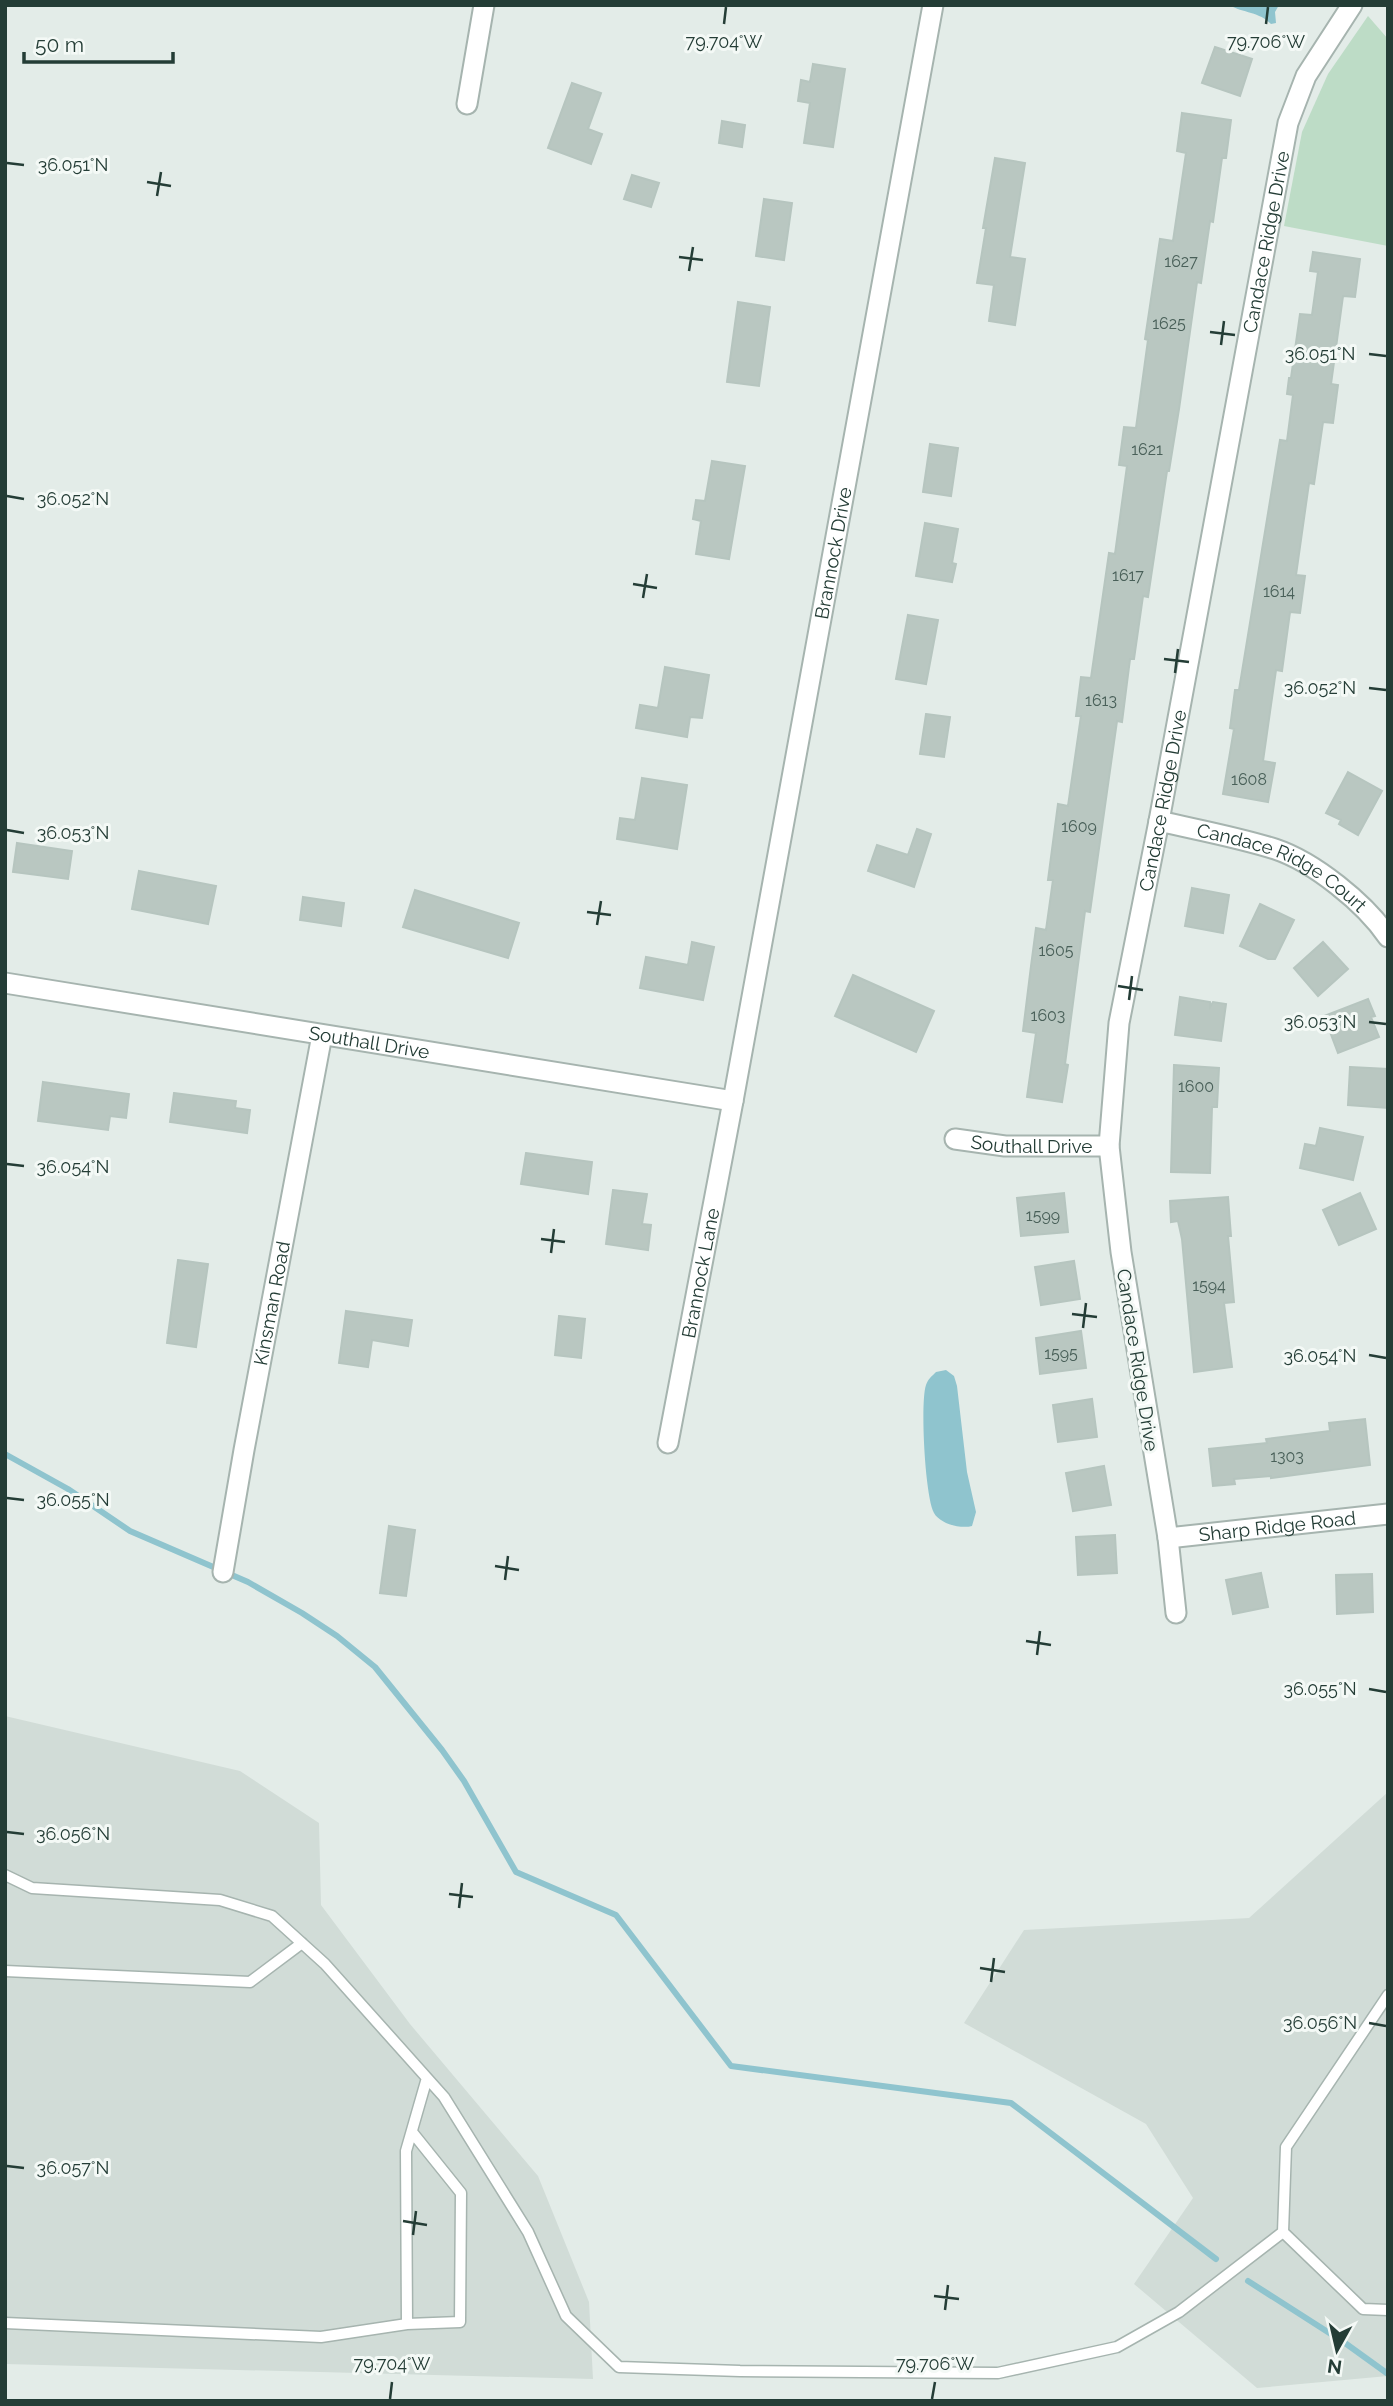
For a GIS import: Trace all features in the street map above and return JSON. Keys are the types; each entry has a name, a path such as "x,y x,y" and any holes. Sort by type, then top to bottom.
{"street":[{"path":"467,104 484,5"},
{"name":"Brannock Drive","path":"733,1101 933,5"},
{"name":"Candace Ridge Drive","path":"1176,1613 1168,1538 1121,1252 1109,1146 1119,1023 1288,123 1306,76 1352,5"},
{"name":"Candace Ridge Court","path":"1159,821 1277,849 1332,879 1378,922 1388,937"},
{"name":"Southall Drive","path":"5,983 733,1101"},
{"name":"Kinsman Road","path":"223,1572 322,1035"},
{"name":"Brannock Lane","path":"668,1443 733,1101"},
{"name":"Southall Drive","path":"955,1139 1004,1146 1109,1146"},
{"name":"Sharp Ridge Road","path":"1168,1538 1388,1514"}],"lane":[{"path":"5,1875 32,1888 220,1900 272,1916 325,1964 444,2098 528,2232 566,2316 619,2367 998,2373 1117,2347 1179,2312 1283,2232"},
{"path":"5,1971 250,1982 302,1942"},
{"path":"1388,1995 1286,2147 1283,2232 1363,2309 1388,2310"},
{"path":"407,2323 406,2151 427,2078"},
{"path":"5,2323 321,2337 407,2323 460,2322 461,2193 412,2132"}],"shaded area":[{"path":"5,1716 240,1771 319,1823 321,1905 410,2024 538,2176 589,2302 593,2379 5,2364"},
{"path":"1388,1792 1388,2376 1257,2388 1134,2284 1193,2198 1146,2124 964,2023 1024,1930 1249,1918"}],"green space":[{"path":"1368,16 1388,39 1388,246 1284,226 1302,132 1328,74"}],"water":[{"path":"1229,5 1279,5 1275,12 1276,23 1271,24 1262,17"},
{"path":"946,1370 954,1376 957,1386 967,1472 976,1512 972,1526 967,1527 951,1525 937,1517 928,1489 924,1395 930,1378 936,1372"}],"building":[{"path":"1215,47 1252,59 1240,96 1202,83"},
{"path":"813,64 845,69 833,147 804,143 810,103 798,101 801,80 810,82"},
{"path":"572,83 601,93 588,129 602,134 591,164 548,148"},
{"path":"1182,113 1231,120 1226,158 1222,158 1213,222 1210,221 1201,283 1197,282 1148,597 1143,596 1134,659 1130,659 1122,722 1117,721 1090,912 1085,911 1062,1102 1027,1097 1036,1033 1023,1031 1036,928 1046,930 1053,880 1048,880 1058,804 1068,806 1081,716 1076,716 1081,677 1091,678 1109,553 1115,554 1127,466 1119,465 1124,427 1136,428 1148,340 1145,339 1160,239 1173,241 1186,153 1177,151"},
{"path":"722,121 745,125 742,147 719,143"},
{"path":"995,158 1025,163 1010,257 1025,259 1015,325 989,321 994,285 977,283"},
{"path":"632,175 659,183 651,207 624,199"},
{"path":"764,199 792,203 784,260 756,256"},
{"path":"1313,252 1360,259 1355,297 1343,296 1331,384 1338,385 1333,423 1323,422 1314,484 1309,483 1296,575 1305,576 1300,613 1290,612 1282,671 1276,670 1263,761 1275,763 1268,802 1223,794 1234,729 1230,728 1235,690 1239,690 1280,440 1287,441 1293,395 1287,394 1300,314 1312,315 1318,272 1310,271"},
{"path":"738,302 770,307 759,386 727,382"},
{"path":"930,444 958,448 951,496 923,492"},
{"path":"712,461 745,466 729,559 696,554 701,521 693,519 696,500 705,501"},
{"path":"925,523 958,529 952,563 956,564 952,582 916,576"},
{"path":"908,615 938,620 926,684 896,679"},
{"path":"665,667 709,675 702,718 690,717 687,737 636,728 640,705 658,708"},
{"path":"926,714 950,717 944,757 920,754"},
{"path":"1348,772 1382,791 1358,835 1339,824 1341,820 1326,813"},
{"path":"642,778 687,785 677,849 617,839 620,818 635,820"},
{"path":"917,829 931,834 914,887 868,871 877,845 908,855"},
{"path":"17,843 72,851 68,879 13,872"},
{"path":"139,871 216,886 208,924 132,909"},
{"path":"1192,888 1229,895 1223,933 1185,926"},
{"path":"415,890 519,923 508,958 403,927"},
{"path":"303,897 344,903 341,926 300,920"},
{"path":"1260,904 1294,920 1275,959 1268,959 1240,946"},
{"path":"692,942 714,947 703,1000 640,988 646,957 688,965"},
{"path":"1323,942 1348,969 1318,996 1294,968"},
{"path":"853,975 934,1011 916,1052 835,1016"},
{"path":"1180,997 1210,1002 1210,1007 1213,1002 1226,1004 1221,1041 1175,1035"},
{"path":"1368,999 1375,1016 1371,1017 1379,1037 1338,1053 1324,1016"},
{"path":"1174,1065 1219,1068 1217,1107 1212,1107 1210,1173 1171,1172"},
{"path":"1350,1067 1388,1069 1388,1108 1348,1105"},
{"path":"43,1082 129,1094 126,1118 110,1116 108,1130 38,1121"},
{"path":"174,1093 236,1101 235,1108 250,1110 247,1133 170,1122"},
{"path":"1320,1128 1363,1137 1353,1180 1300,1168 1305,1144 1316,1146"},
{"path":"526,1153 592,1162 588,1194 521,1184"},
{"path":"613,1190 647,1194 642,1224 651,1225 648,1250 606,1244"},
{"path":"1064,1193 1068,1232 1021,1236 1017,1198"},
{"path":"1360,1193 1376,1229 1339,1245 1323,1210"},
{"path":"1228,1197 1231,1236 1228,1236 1234,1302 1224,1303 1232,1367 1194,1372 1182,1239 1178,1221 1171,1222 1170,1201"},
{"path":"178,1260 208,1264 196,1347 167,1343"},
{"path":"1074,1261 1080,1299 1041,1305 1035,1267"},
{"path":"346,1311 412,1320 408,1346 372,1340 368,1367 339,1363"},
{"path":"559,1316 585,1319 581,1358 555,1355"},
{"path":"1081,1331 1086,1368 1040,1374 1036,1338"},
{"path":"1092,1399 1097,1437 1058,1442 1053,1405"},
{"path":"1365,1419 1370,1465 1271,1478 1234,1479 1235,1484 1213,1486 1209,1449 1267,1443 1266,1439 1330,1431 1329,1423"},
{"path":"1104,1466 1111,1505 1073,1511 1066,1473"},
{"path":"389,1526 415,1530 406,1596 380,1593"},
{"path":"1115,1535 1117,1573 1078,1575 1076,1537"},
{"path":"1261,1573 1268,1607 1233,1614 1226,1580"},
{"path":"1372,1574 1373,1612 1337,1614 1336,1575"}],"waterway":[{"path":"5,1454 68,1489 130,1531 248,1582 302,1613 337,1636 375,1667 464,1781 516,1872 616,1915 731,2066 1011,2103 1216,2259"},
{"path":"1248,2281 1388,2374"}]}
